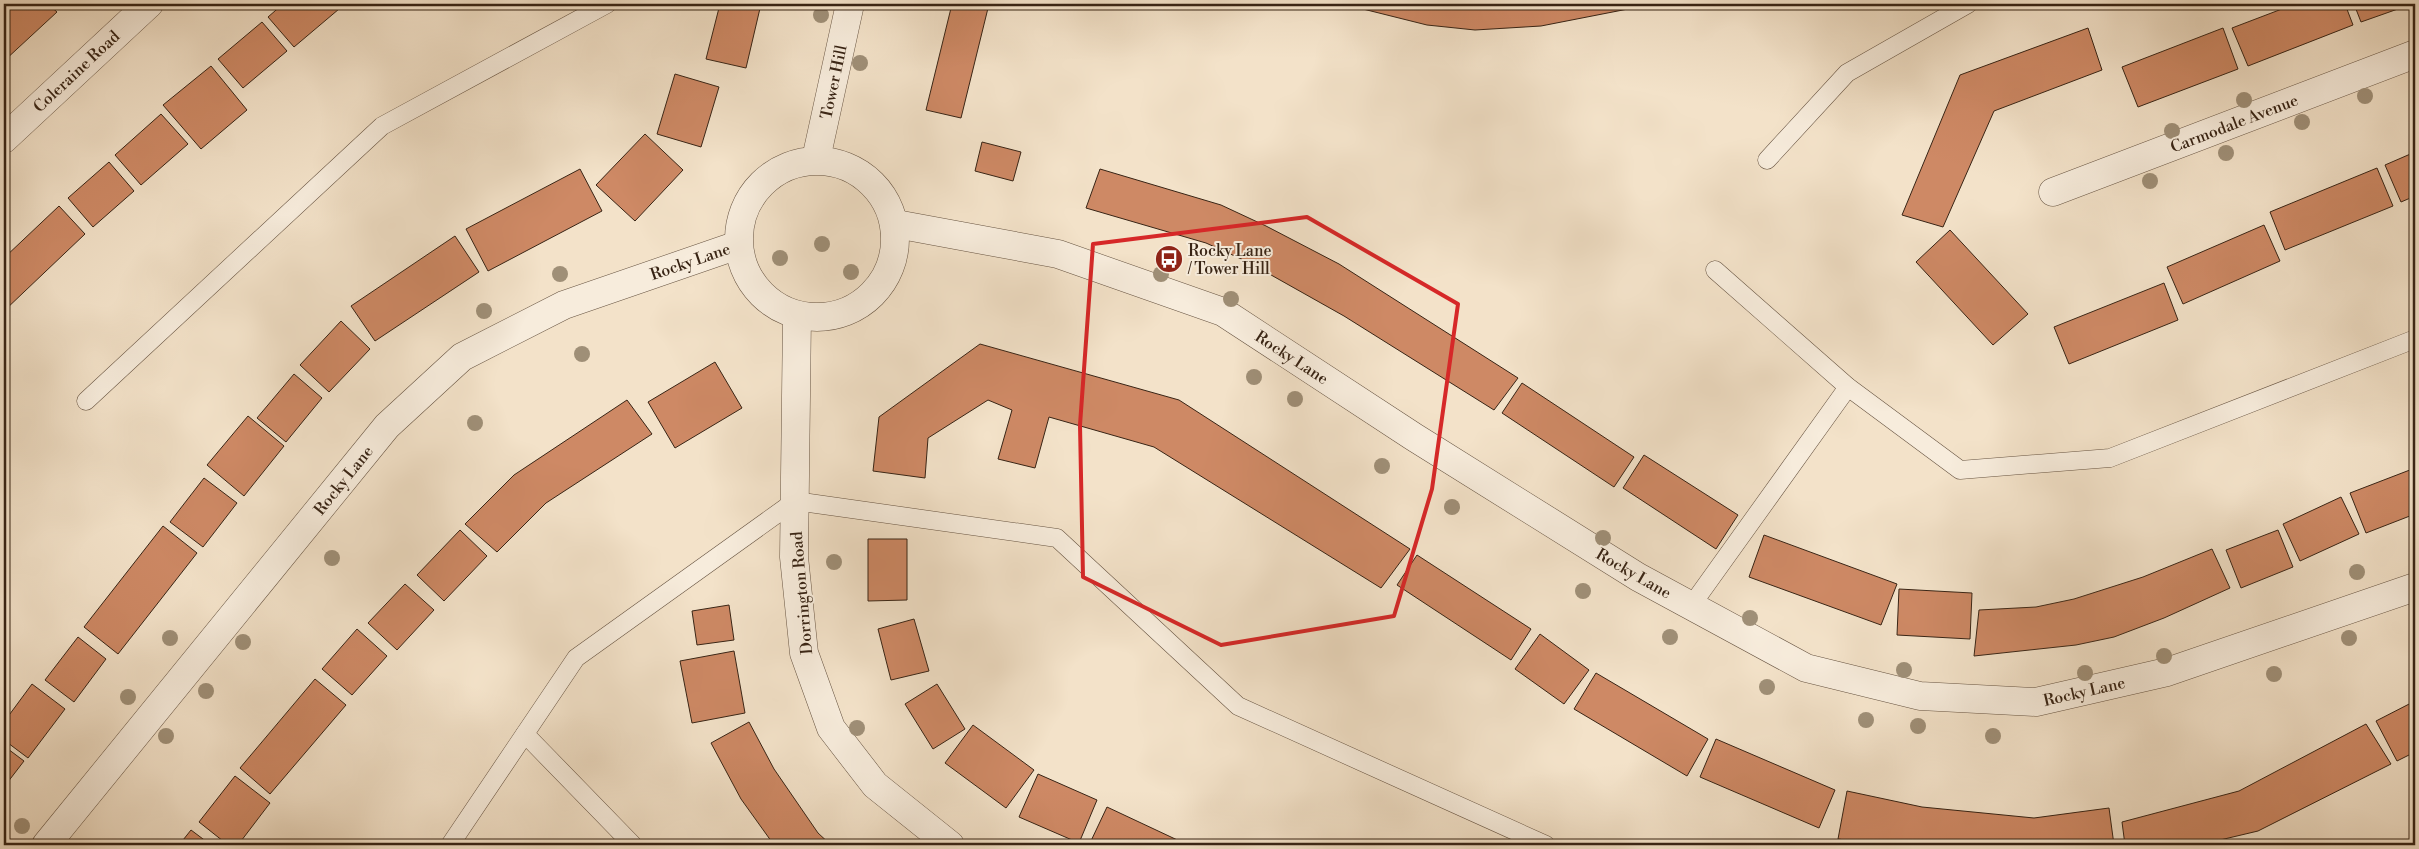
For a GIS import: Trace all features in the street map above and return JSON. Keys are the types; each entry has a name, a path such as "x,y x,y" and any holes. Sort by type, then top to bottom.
{"street":[{"name":"Coleraine Road","path":"4,139 149,4"},
{"name":"Tower Hill","path":"816,160 850,4"},
{"name":"Carmodale Avenue","path":"2053,192 2415,54"},
{"path":"816,160 852,167 880,190 896,224 893,264 871,297 836,316 797,316 768,301 747,276 738,245 746,203 775,172 816,160"},
{"name":"Rocky Lane","path":"896,224 1058,254 1224,312 1414,437 1638,577 1806,668 1920,696 2036,702 2167,672 2415,587"},
{"name":"Rocky Lane","path":"46,845 387,426 462,357 564,305 738,245"},
{"name":"Dorrington Road","path":"797,316 794,557 804,653 831,728 875,785 950,845"}],"lane":[{"path":"86,401 382,126 607,4"},
{"path":"1768,160 1848,73 1968,4"},
{"path":"1715,270 1848,387 1960,470 2110,458 2415,339"},
{"path":"1691,606 1848,387"},
{"path":"450,845 576,658 795,501 1057,538 1238,706 1546,845"},
{"path":"525,734 633,845"}],"highlighted area":[{"path":"1307,217 1458,304 1432,489 1394,616 1221,645 1083,577 1080,425 1093,244"}],"building":[{"path":"13,4 48,4 57,12 4,61 4,12"},
{"path":"283,4 334,4 339,9 294,47 268,17"},
{"path":"720,4 761,4 746,68 706,59"},
{"path":"952,4 989,4 961,118 926,110"},
{"path":"1343,4 1632,4 1633,8 1541,26 1475,30 1427,25"},
{"path":"2295,4 2345,4 2353,25 2248,66 2232,28"},
{"path":"2354,4 2412,4 2361,22"},
{"path":"262,22 287,51 243,88 218,59"},
{"path":"2088,28 2102,70 1994,111 1943,227 1902,215 1960,75"},
{"path":"2223,28 2238,69 2138,107 2122,67"},
{"path":"211,66 247,110 201,149 163,105"},
{"path":"675,74 719,87 701,147 657,134"},
{"path":"161,114 188,144 141,185 115,155"},
{"path":"645,134 683,170 635,221 596,185"},
{"path":"982,142 1021,152 1013,181 975,171"},
{"path":"2415,152 2415,196 2401,202 2385,165"},
{"path":"109,162 134,191 93,227 68,198"},
{"path":"2377,168 2393,206 2285,250 2270,212"},
{"path":"580,169 602,211 488,271 466,229"},
{"path":"1100,169 1221,205 1266,226 1339,264 1518,378 1494,410 1344,316 1248,262 1206,243 1086,208"},
{"path":"59,206 85,234 4,311 4,258"},
{"path":"2264,225 2280,261 2183,304 2167,267"},
{"path":"1950,230 2028,314 1993,345 1916,262"},
{"path":"455,236 479,272 375,341 351,306"},
{"path":"2164,283 2178,320 2069,364 2054,327"},
{"path":"341,321 370,349 329,392 300,365"},
{"path":"980,344 1179,400 1410,549 1381,588 1154,447 1049,417 1035,468 998,459 1012,410 988,400 928,438 925,478 873,471 879,417"},
{"path":"715,362 742,408 675,448 648,402"},
{"path":"294,374 322,398 286,442 257,418"},
{"path":"1522,383 1634,457 1614,487 1502,413"},
{"path":"627,400 652,434 546,503 497,552 465,524 514,475"},
{"path":"248,416 284,446 244,496 207,465"},
{"path":"1644,455 1738,515 1716,549 1623,488"},
{"path":"2415,468 2415,514 2366,533 2350,493"},
{"path":"204,478 237,503 203,547 170,522"},
{"path":"2341,497 2359,534 2300,561 2283,524"},
{"path":"163,526 197,553 118,654 84,627"},
{"path":"460,530 487,556 444,601 417,575"},
{"path":"2278,530 2293,567 2241,588 2226,550"},
{"path":"1764,535 1897,584 1881,625 1749,577"},
{"path":"868,539 907,539 907,600 868,601"},
{"path":"2212,549 2230,588 2164,618 2114,637 2076,645 1974,656 1979,610 2036,607 2074,599 2143,577"},
{"path":"1417,555 1531,629 1511,660 1397,585"},
{"path":"405,584 434,610 397,650 368,623"},
{"path":"1899,589 1972,593 1970,639 1897,635"},
{"path":"729,605 734,640 697,645 692,611"},
{"path":"914,619 929,671 891,680 878,629"},
{"path":"357,629 387,656 352,695 322,669"},
{"path":"1540,634 1589,670 1564,704 1515,669"},
{"path":"78,637 106,659 74,702 45,680"},
{"path":"734,651 745,713 692,723 680,661"},
{"path":"1596,673 1708,739 1687,776 1574,709"},
{"path":"315,679 346,705 270,794 240,768"},
{"path":"32,684 65,709 28,758 4,740 4,722"},
{"path":"937,684 965,729 933,749 905,704"},
{"path":"2415,701 2415,752 2397,761 2376,721"},
{"path":"749,722 774,769 818,833 831,845 774,845 741,799 711,743"},
{"path":"2366,724 2391,764 2258,831 2199,845 2125,845 2122,822 2239,791"},
{"path":"973,725 1034,770 1006,808 945,763"},
{"path":"1716,739 1835,790 1819,828 1700,777"},
{"path":"4,746 24,761 4,787"},
{"path":"1038,774 1097,800 1079,843 1019,817"},
{"path":"235,776 270,803 238,845 228,845 199,822"},
{"path":"1847,791 1922,807 2034,818 2109,808 2114,845 1879,845 1838,839"},
{"path":"1107,807 1188,845 1095,845 1090,843"},
{"path":"191,830 211,845 179,845"}],"place":[{"name":"Rocky Lane / Tower Hill","path":"1169,259"}]}
